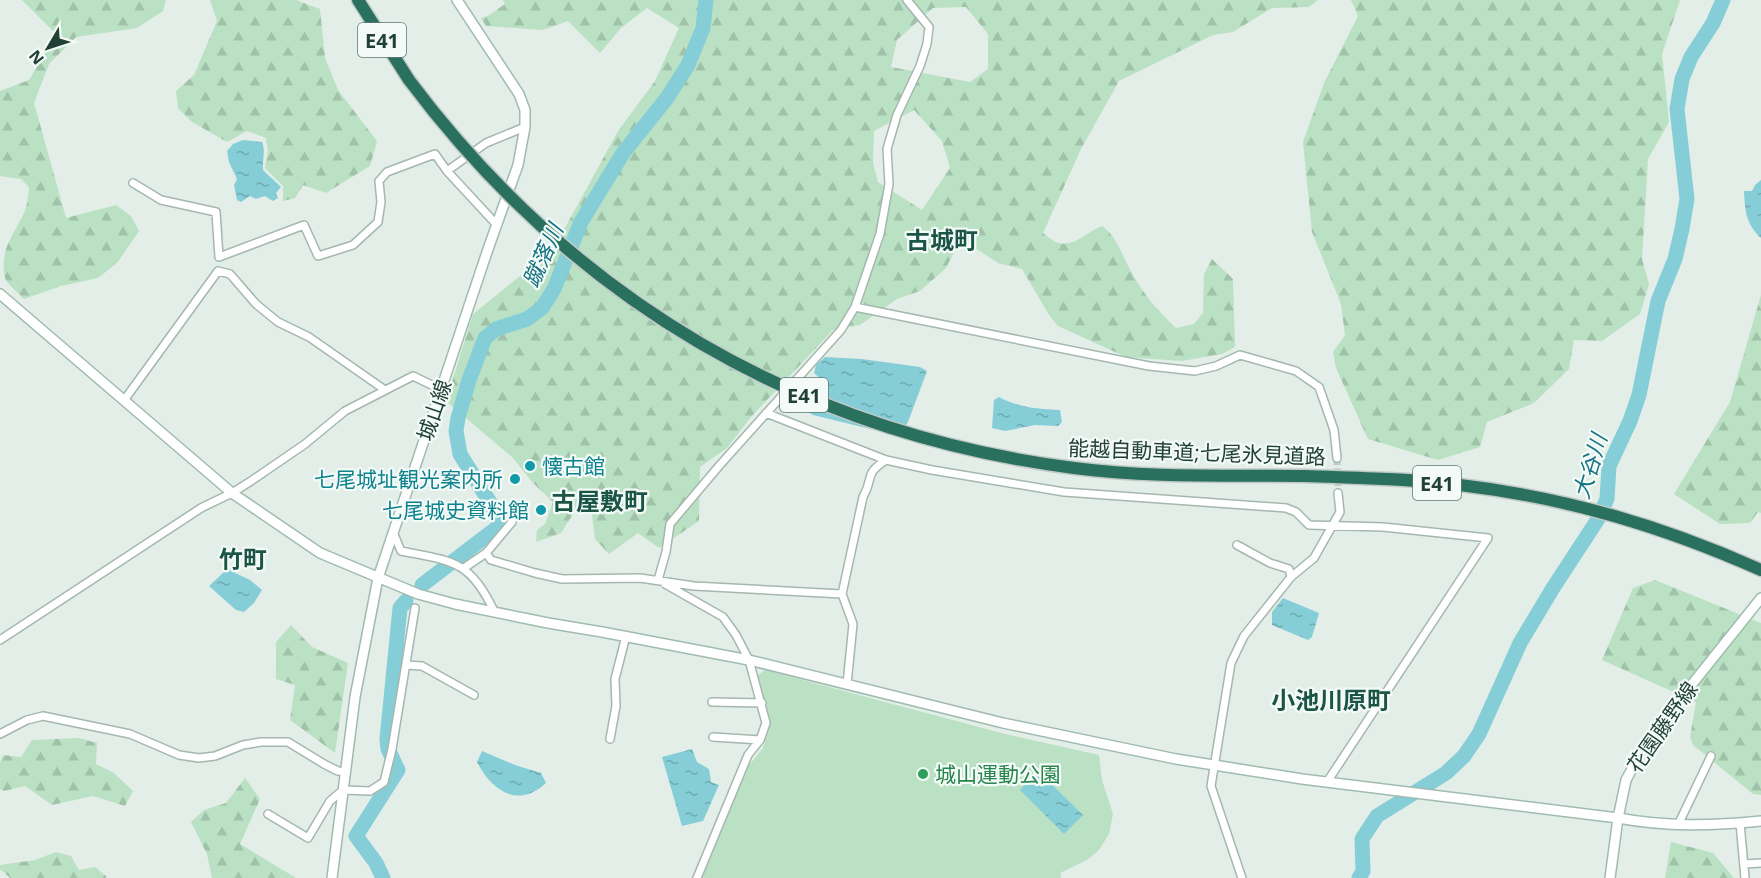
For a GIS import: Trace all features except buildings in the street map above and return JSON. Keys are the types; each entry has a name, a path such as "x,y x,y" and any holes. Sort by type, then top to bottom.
{"highway":[{"name":"能越自動車道;七尾氷見道路","path":"358,0 409,80 432,110 483,170 532,220 574,257 612,286 693,339 737,364 797,393 869,421 971,450 1075,468 1129,473 1305,476 1458,484 1568,503 1676,535 1761,570"}],"street":[{"name":"城山線","path":"332,878 355,697 378,578 518,165 525,127 525,110 519,94 457,0"},
{"path":"658,580 666,552 670,524 841,330 855,307 884,218 889,184 887,149 897,115 920,66 927,44 929,27 907,0"},
{"path":"447,171 486,143 525,127"},
{"path":"219,257 304,225 318,256 353,245 378,222 381,202 379,181 387,172 435,154 447,171 497,225"},
{"path":"125,399 218,271 220,264 216,212 161,200 133,183"},
{"path":"218,271 230,274 256,304 278,322 309,337 385,390"},
{"path":"0,294 232,493 320,554 418,594 548,623 749,660 1060,736 1215,767 1649,824 1760,821"},
{"path":"855,307 1149,366 1195,371 1216,366 1240,355 1270,362 1296,371 1319,387 1334,430 1337,458"},
{"path":"0,639 201,508 232,493 305,444 345,411 413,376 442,390"},
{"path":"766,413 886,460 932,470 1064,492 1286,508 1296,512 1309,525 1383,527 1488,538 1327,782"},
{"path":"847,684 853,624 842,594 863,497 870,485 870,474 873,468 886,460"},
{"path":"1242,878 1211,786 1231,663 1244,636 1291,577 1314,558 1340,512 1338,493"},
{"path":"464,568 486,553 512,522"},
{"path":"393,532 401,551 445,560 464,568 481,586 494,611"},
{"path":"1237,545 1270,563 1289,569 1291,577"},
{"path":"486,553 491,560 562,579 640,578 694,586 842,594"},
{"path":"658,580 723,617 749,660 762,703 765,723 760,740 748,755 698,878"},
{"name":"花園藤野線","path":"1610,878 1617,818 1626,780 1644,747 1699,673 1761,598"},
{"path":"268,814 308,838 330,801 343,790 370,791 384,782 392,749 415,608"},
{"path":"610,739 616,706 615,679 626,636"},
{"path":"406,665 422,666 474,695"},
{"path":"712,702 762,703"},
{"path":"0,734 27,720 43,716 130,734 179,755 199,758 215,756 243,745 288,742 324,764 345,772"},
{"path":"713,737 760,740"},
{"path":"1678,825 1710,756"},
{"path":"1740,823 1745,878"},
{"path":"1744,864 1761,863"}],"green space":[{"path":"22,0 166,0 163,11 137,28 76,37 49,64 34,103 66,218 116,205 131,216 139,231 117,263 98,278 61,286 24,299 5,278 4,261 7,247 25,211 29,187 21,179 0,176 0,91 29,80 56,34"},
{"path":"210,0 296,0 320,9 325,58 338,90 377,141 370,166 326,193 303,185 295,198 283,201 283,186 265,168 268,151 266,138 247,131 227,142 192,122 178,108 176,91 194,75 217,21"},
{"path":"503,0 1318,0 1309,7 1272,8 1233,32 1213,35 1119,81 1081,149 1043,233 1065,244 1076,241 1102,226 1116,241 1128,267 1146,296 1176,328 1194,324 1203,313 1204,274 1212,259 1233,279 1235,347 1222,354 1182,361 1126,357 1058,326 1022,269 998,263 969,244 955,250 946,268 920,291 897,299 860,325 833,330 751,417 727,448 700,467 699,521 659,548 638,533 609,554 595,539 592,514 577,508 561,533 536,542 537,530 545,524 553,502 532,482 513,458 446,401 473,314 540,260 565,228 618,131 655,81 679,28 647,8 621,28 600,53 568,21 543,30 486,26 481,18 505,4","holes":["966,7 988,34 988,69 970,82 891,67 897,40 933,8","914,110 942,141 950,168 922,210 878,182 873,162 874,131"]},
{"path":"1351,0 1680,0 1662,54 1669,122 1648,159 1642,259 1649,284 1640,314 1602,341 1574,340 1569,369 1534,403 1487,422 1480,447 1438,460 1368,439 1336,368 1333,352 1345,335 1341,304 1312,232 1303,142 1324,83 1358,16"},
{"path":"1761,295 1761,513 1758,512 1750,523 1720,524 1674,494 1730,402"},
{"path":"1655,580 1761,623 1761,795 1753,794 1693,745 1690,737 1696,702 1602,660 1633,588"},
{"path":"291,625 312,647 348,663 335,753 290,720 295,685 276,679 276,642"},
{"name":"城山運動公園","path":"765,670 1005,734 1099,755 1102,780 1113,814 1109,834 1099,850 1087,860 1060,873 1061,878 702,878 746,769 763,748 770,726 757,676"},
{"path":"79,738 97,743 96,764 114,773 133,791 125,806 93,796 52,805 25,786 4,791 0,789 0,763 3,755 21,757 32,740"},
{"path":"245,778 260,799 240,844 296,878 212,878 207,854 191,822 204,810 226,803"},
{"path":"1671,842 1713,853 1734,878 1665,878"},
{"path":"56,852 71,856 79,870 95,867 106,878 10,878 0,869 0,865 35,860"}],"water":[{"path":"243,140 262,142 263,170 281,187 276,193 278,198 273,201 265,196 256,199 250,196 241,202 237,200 234,185 237,179 229,162 227,151 233,144"},
{"path":"1761,180 1761,238 1752,228 1747,217 1744,191 1752,191"},
{"path":"825,357 862,359 920,367 927,371 908,422 899,436 813,415 802,408 809,389 820,388 822,380 814,373 816,365"},
{"path":"999,397 1022,406 1060,410 1062,422 1058,426 1035,425 1005,431 992,428 994,400"},
{"path":"229,570 250,580 262,590 254,603 244,612 236,610 209,586"},
{"path":"1283,598 1319,613 1312,637 1308,640 1272,625 1272,612"},
{"path":"692,749 697,762 709,769 711,782 719,785 703,821 682,826 662,757"},
{"path":"482,751 541,773 546,783 526,795 507,793 490,781 477,762"},
{"path":"1038,771 1083,815 1064,834 1020,790"}],"waterway":[{"name":"蹴落川","path":"422,585 498,527 494,509 460,454 456,431 469,380 485,338 496,329 527,319 542,308 554,289 581,222 623,153 667,98 688,65 703,28 706,0"},
{"name":"大谷川","path":"1359,878 1363,871 1362,839 1377,816 1446,773 1464,756 1479,734 1520,643 1598,519 1607,499 1609,466 1630,421 1639,395 1658,301 1675,259 1682,229 1687,199 1677,109 1682,79 1691,57 1713,23 1723,0"},
{"name":"蹴落川","path":"383,878 376,863 356,836 398,770 388,749 387,739 400,608 406,601"}],"tunnel":[{"path":"1337,458 1338,493"}],"place":[{"name":"懐古館","path":"530,466"},
{"name":"七尾城址観光案内所","path":"515,479"},
{"name":"七尾城史資料館","path":"541,510"},
{"name":"城山運動公園","path":"923,774"}],"district":[{"name":"古城町","path":"942,239"},
{"name":"古屋敷町","path":"600,500"},
{"name":"竹町","path":"243,558"},
{"name":"小池川原町","path":"1331,699"}]}
